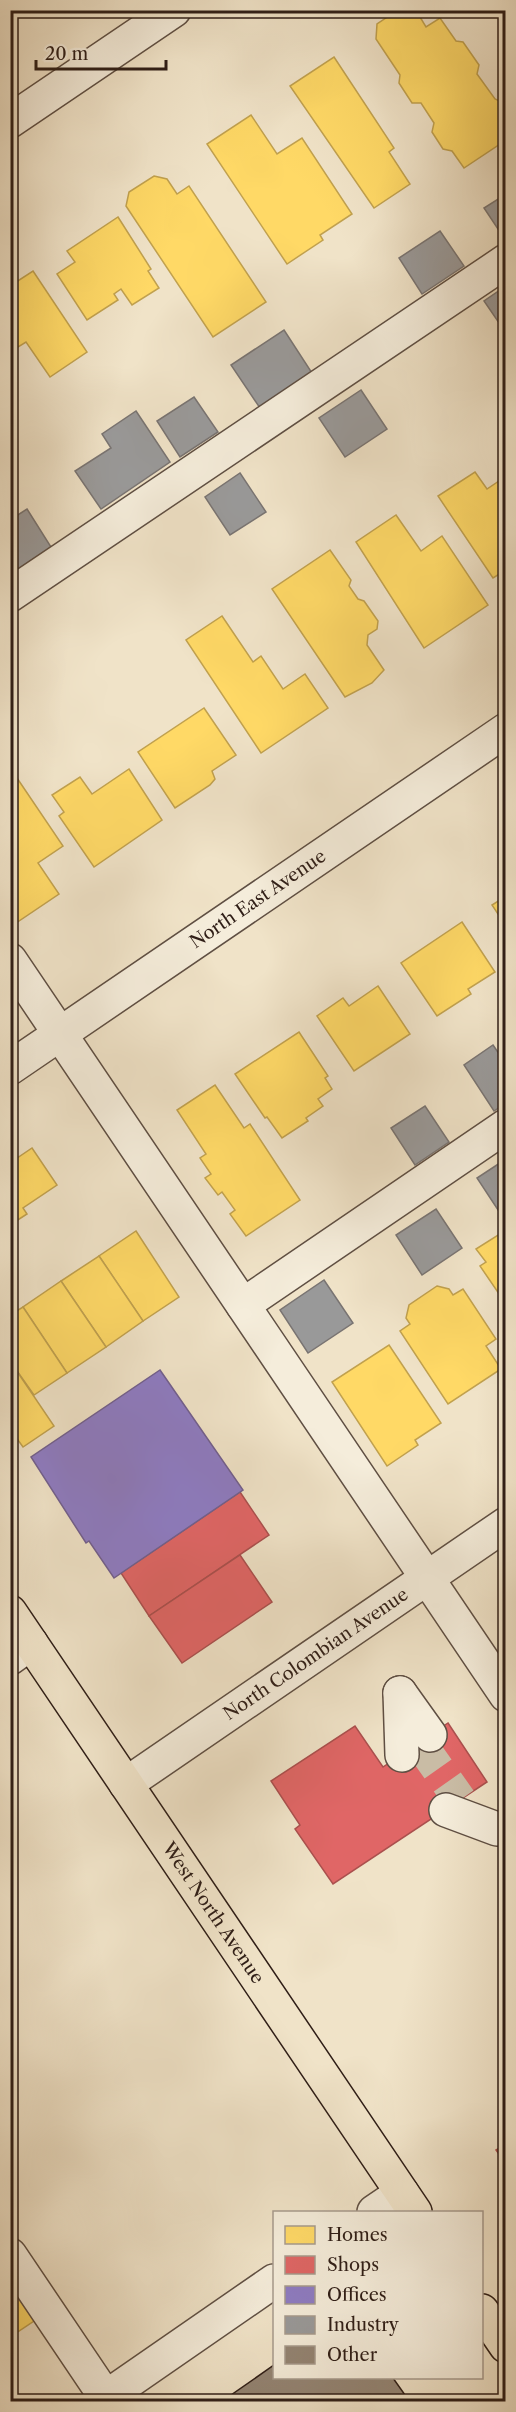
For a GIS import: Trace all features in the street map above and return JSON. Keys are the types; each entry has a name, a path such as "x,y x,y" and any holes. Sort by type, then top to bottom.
{"main road":[{"name":"West North Avenue","path":"10,1612 21,1650 126,1784 409,2203"}],"street":[{"path":"10,121 174,10"},
{"path":"10,595 506,261"},
{"name":"North East Avenue","path":"10,1068 506,730"},
{"path":"10,960 506,1695"},
{"path":"243,1305 506,1126"},
{"name":"North Colombian Avenue","path":"126,1784 506,1524"},
{"path":"400,1693 417,1744"},
{"path":"459,1801 497,1829"},
{"path":"378,2211 409,2203"},
{"path":"10,2255 105,2400 273,2282"}],"building: Homes":[{"path":"398,10 417,12 426,27 440,18 456,41 463,42 479,65 477,74 495,99 506,104 506,140 464,168 452,151 443,149 432,132 434,123 421,103 412,103 399,83 400,75 376,39 377,24"},
{"path":"334,57 394,148 389,152 410,184 374,208 290,86"},
{"path":"251,115 277,154 302,138 352,214 320,235 323,240 287,264 207,144"},
{"path":"154,176 167,179 177,194 189,186 266,302 213,337 126,206 129,192"},
{"path":"118,217 151,269 148,271 159,288 132,305 121,289 114,294 118,300 87,320 57,274 75,262 67,251"},
{"path":"33,271 87,352 50,377 26,342 10,352 10,286"},
{"path":"475,472 487,489 499,481 506,490 506,570 493,578 438,496"},
{"path":"396,515 421,551 442,536 488,605 424,648 356,542"},
{"path":"330,550 351,580 349,586 358,599 364,601 378,621 377,629 368,635 367,645 384,670 372,683 345,697 272,589"},
{"path":"222,616 253,662 261,656 283,689 305,674 328,708 261,753 186,640"},
{"path":"204,708 236,755 212,771 215,779 210,785 175,808 138,752"},
{"path":"129,769 162,820 94,867 59,816 64,812 52,795 80,777 92,794"},
{"path":"17,778 63,846 38,863 59,894 16,923 10,915 10,783"},
{"path":"506,896 506,926 492,905"},
{"path":"462,922 495,972 468,989 471,994 437,1016 401,963"},
{"path":"378,986 410,1034 354,1071 317,1016 343,998 349,1006"},
{"path":"299,1032 328,1076 325,1078 332,1089 318,1099 323,1106 306,1118 308,1121 282,1138 267,1117 265,1118 235,1074"},
{"path":"215,1085 244,1128 250,1124 300,1200 246,1236 230,1214 235,1210 222,1192 218,1195 205,1178 211,1174 200,1158 206,1154 177,1110"},
{"path":"32,1148 57,1185 23,1208 27,1214 10,1225 10,1163"},
{"path":"506,1230 506,1304 480,1266 486,1262 476,1249"},
{"path":"136,1231 179,1297 143,1321 99,1256"},
{"path":"99,1256 143,1321 106,1347 61,1281"},
{"path":"61,1281 106,1347 67,1373 23,1307"},
{"path":"437,1286 449,1289 453,1295 463,1289 496,1339 486,1346 501,1369 448,1404 400,1331 410,1324 406,1318 409,1305"},
{"path":"23,1307 67,1373 34,1395 10,1361 10,1315"},
{"path":"389,1345 441,1423 415,1440 418,1445 387,1466 332,1382"},
{"path":"10,1361 54,1426 23,1447 10,1429"},
{"path":"10,2278 37,2319 10,2337"}],"building: Shops":[{"path":"240,1492 269,1535 149,1616 121,1573"},
{"path":"240,1555 272,1602 182,1663 149,1616"},
{"path":"448,1723 487,1782 333,1884 295,1829 300,1825 271,1781 355,1726 383,1767"},
{"path":"506,2144 506,2164 496,2150"}],"building: Offices":[{"path":"160,1370 243,1490 114,1578 89,1541 86,1543 31,1457"}],"building: Industry":[{"path":"506,194 506,241 484,208"},
{"path":"440,231 464,266 422,294 399,258"},
{"path":"506,286 506,333 484,301"},
{"path":"284,330 312,373 260,408 231,365"},
{"path":"361,390 387,429 345,457 319,418"},
{"path":"194,397 218,432 180,457 157,421"},
{"path":"136,411 170,462 101,509 75,471 111,448 102,434"},
{"path":"240,473 266,512 230,535 205,497"},
{"path":"27,509 51,547 18,569 10,558 10,520"},
{"path":"493,1045 506,1064 506,1103 494,1111 464,1065"},
{"path":"425,1106 449,1142 415,1165 391,1128"},
{"path":"506,1159 506,1218 504,1219 477,1178"},
{"path":"436,1209 462,1248 422,1275 396,1235"},
{"path":"324,1280 353,1323 308,1353 280,1310"}],"building: Other":[{"path":"273,2366 273,2379 394,2379 410,2402 221,2402"}],"tunnel":[{"path":"419,1742 460,1800"}]}
